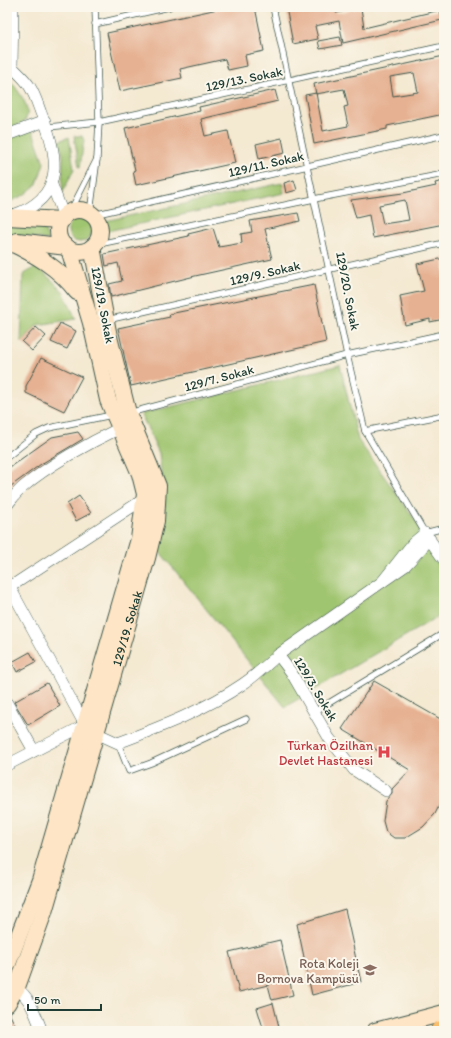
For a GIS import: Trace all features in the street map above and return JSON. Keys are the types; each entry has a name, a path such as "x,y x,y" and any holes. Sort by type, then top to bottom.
{"highway":[{"path":"440,1031 444,1030"}],"main road":[{"path":"7,217 65,216 84,210 91,214 98,223 100,229 99,236 93,246 80,252 68,248 7,240"},
{"path":"65,216 58,228 58,236 68,248"},
{"path":"7,240 44,260 65,276 82,299"},
{"name":"129/19. Sokak","path":"7,966 40,880 91,729 147,558 156,521 158,486 121,419 108,400 99,321 93,246"},
{"name":"129/19. Sokak","path":"68,248 82,299 99,321"},
{"name":"129/19. Sokak","path":"7,1004 12,985 44,912 139,539 144,499 140,474 121,419"},
{"path":"375,1031 444,1013"}],"street":[{"path":"7,217 26,211 41,201 52,185 55,169 54,151 46,124 30,87 10,66 13,7"},
{"path":"7,135 46,124"},
{"path":"52,185 65,216"},
{"path":"7,505 23,487 98,438 121,419"},
{"path":"144,499 8,584 91,729 118,743 168,723 220,698 242,684 278,656"},
{"name":"129/20. Sokak","path":"428,536 444,560"},
{"name":"129/3. Sokak","path":"386,791 356,772 332,742 291,672 278,656 382,582 413,543 428,536"},
{"path":"7,703 34,751"},
{"path":"7,765 34,751 91,729"},
{"path":"12,985 28,998 42,1031"}],"lane":[{"path":"91,214 99,122 95,7"},
{"path":"95,24 169,7"},
{"name":"129/20. Sokak","path":"273,7 347,355 365,431 428,536"},
{"name":"129/13. Sokak","path":"46,124 99,122 444,46"},
{"name":"129/11. Sokak","path":"91,214 444,135"},
{"path":"65,216 97,158"},
{"path":"93,246 314,199 444,174"},
{"name":"129/9. Sokak","path":"99,321 444,243"},
{"name":"129/7. Sokak","path":"7,457 36,434 49,428 121,419 347,355 444,334"},
{"path":"365,431 444,415"},
{"name":"129/3. Sokak","path":"428,536 444,528"},
{"path":"314,712 444,633"},
{"path":"118,743 129,771 151,763 246,719"}],"green space":[{"path":"7,76 23,99 27,112 26,118 22,123 7,129"},
{"path":"32,129 44,163 37,184 24,195 7,203 7,138"},
{"path":"74,136 82,136 84,140 80,167 79,167"},
{"path":"69,137 74,169 62,194 63,155 59,141"},
{"path":"282,183 284,193 107,231 105,221"},
{"path":"80,218 88,222 92,230 88,238 80,242 72,238 68,230 72,222"},
{"path":"7,225 43,225 48,240 7,233"},
{"path":"37,266 63,291 76,319 37,325 21,343 23,275"},
{"path":"340,365 358,440 444,560 444,613 285,707 156,547 165,506 159,453 141,414"}],"building":[{"path":"227,7 255,7 264,51 245,55 247,66 228,70 225,59 180,69 182,78 120,91 107,33"},
{"path":"286,7 335,7 336,13 361,8 364,28 440,10 442,20 343,43 339,21 315,26 318,39 293,44"},
{"path":"340,37 342,45 320,49 318,41"},
{"path":"444,56 444,83 441,83 444,101 444,114 387,126 387,129 314,144 305,95 316,93 314,84","holes":["414,73 418,92 393,96 390,77","344,89 348,106 344,107 348,126 323,131 316,94"]},
{"path":"275,90 278,101 201,119 205,136 228,131 235,163 136,185 133,171 135,170 125,128 200,111 199,107"},
{"path":"282,138 285,153 259,159 256,144"},
{"path":"294,180 297,190 286,193 284,183"},
{"path":"444,181 444,198 442,199 444,224 373,238 369,215 356,218 351,200 403,193 436,186 435,183","holes":["405,200 409,220 383,224 379,205"]},
{"path":"298,213 300,221 265,229 272,259 111,297 109,284 122,281 118,263 106,266 104,254 189,236 188,234 213,228 219,247 242,243 241,234 252,232 250,221"},
{"path":"444,258 444,319 430,322 430,319 405,325 400,296 424,291 417,264"},
{"path":"314,285 326,342 131,386 118,328 170,317 169,314"},
{"path":"60,323 76,331 67,349 51,342"},
{"path":"36,327 46,336 32,351 22,342"},
{"path":"41,358 82,377 64,411 26,393 26,386"},
{"path":"78,432 83,439 41,464 7,489 7,469 52,437"},
{"path":"79,496 91,513 76,521 67,504"},
{"path":"30,652 36,662 17,672 12,662"},
{"path":"374,681 444,721 444,796 435,814 423,827 405,838 394,838 386,832 383,821 386,801 392,794 392,789 410,770 342,729"},
{"path":"47,683 60,706 28,725 14,702"},
{"path":"345,909 361,982 312,995 297,924"},
{"path":"280,940 293,995 272,1000 268,985 239,992 229,952"},
{"path":"273,1003 280,1031 264,1031 257,1008"},
{"path":"7,1013 9,1013 18,1031 7,1031"}],"place":[{"name":"Türkan Özilhan Devlet Hastanesi","path":"384,752"},
{"name":"Rota Koleji Bornova Kampüsü","path":"370,970"}]}
